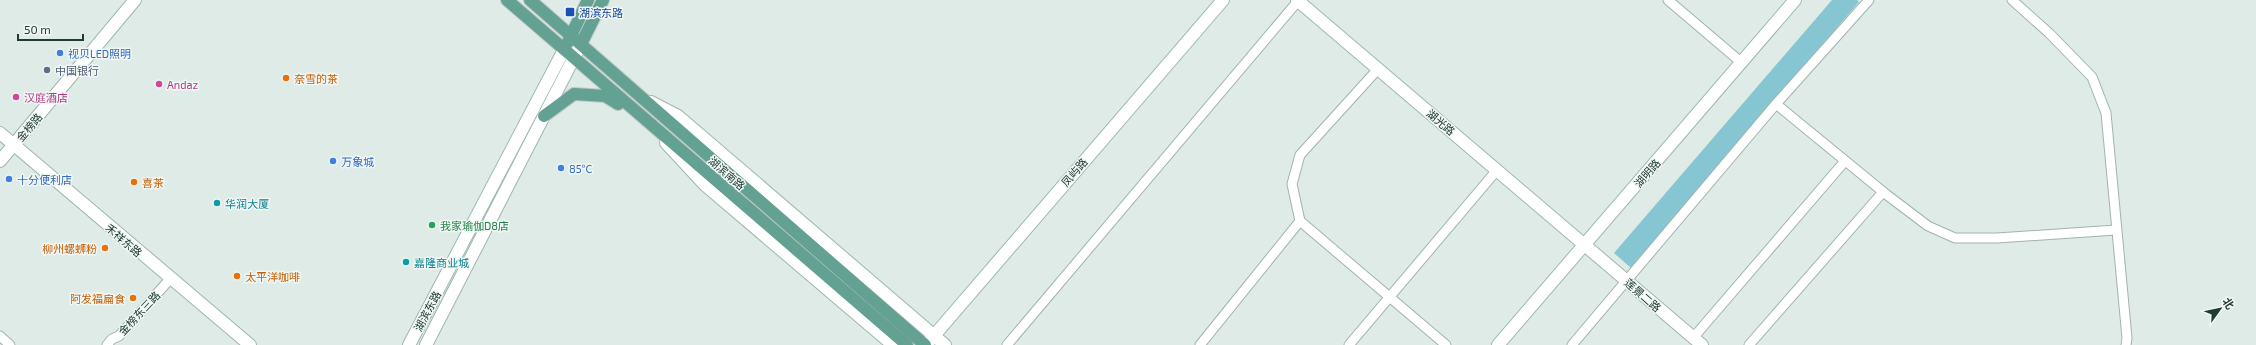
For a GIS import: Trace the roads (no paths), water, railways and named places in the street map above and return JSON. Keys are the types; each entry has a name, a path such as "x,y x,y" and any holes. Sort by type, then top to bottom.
{"main road":[{"name":"湖滨南路","path":"507,0 565,48 574,58 647,123 907,345"},
{"name":"湖滨南路","path":"530,0 926,345"},
{"name":"湖滨东路","path":"565,48 588,0"},
{"name":"湖滨东路","path":"581,44 603,0"},
{"path":"544,116 574,94 606,96 647,123"}],"street":[{"name":"金榜路","path":"0,161 135,0"},
{"name":"凤屿路","path":"926,345 1223,0"},
{"path":"1007,345 1299,0"},
{"name":"湖光路","path":"1299,0 1587,247"},
{"path":"1668,0 1742,63"},
{"name":"湖明路","path":"1508,345 1587,247 1795,0"},
{"name":"湖明路","path":"1498,345 1587,247 1805,0"},
{"path":"1572,345 1776,104 1869,0"},
{"path":"2012,0 2049,33 2092,77 2106,114 2127,338 2126,345"},
{"name":"湖滨东路","path":"426,345 581,44"},
{"name":"湖滨东路","path":"409,345 565,48"},
{"path":"1378,69 1300,155 1292,184 1300,221 1446,345"},
{"path":"635,93 678,116 945,345"},
{"path":"1776,104 1883,192 1928,226 1955,238 1997,238 2116,230"},
{"name":"湖滨南路","path":"647,123 705,185 893,345"},
{"name":"禾祥东路","path":"0,133 170,279 250,345"},
{"path":"1697,341 1845,161"},
{"path":"1349,345 1497,170"},
{"path":"1749,345 1883,192"},
{"path":"1200,345 1300,221"},
{"name":"莲景二路","path":"1587,247 1697,341"},
{"name":"金榜东三路","path":"107,345 112,339 119,336 170,279"},
{"path":"0,336 10,345"}],"water":[{"path":"1832,0 1857,0 1859,2 1631,268 1614,253"}],"place":[{"name":"湖滨东路","path":"570,12"},
{"name":"视贝LED照明","path":"60,53"},
{"name":"中国银行","path":"47,70"},
{"name":"奈雪的茶","path":"286,78"},
{"name":"Andaz","path":"159,84"},
{"name":"汉庭酒店","path":"16,97"},
{"name":"万象城","path":"333,161"},
{"name":"85℃","path":"561,168"},
{"name":"十分便利店","path":"9,179"},
{"name":"喜茶","path":"134,182"},
{"name":"华润大厦","path":"217,203"},
{"name":"我家瑜伽D8店","path":"432,225"},
{"name":"柳州螺蛳粉","path":"105,248"},
{"name":"嘉隆商业城","path":"406,262"},
{"name":"太平洋咖啡","path":"237,276"},
{"name":"阿发福扁食","path":"133,298"}]}
